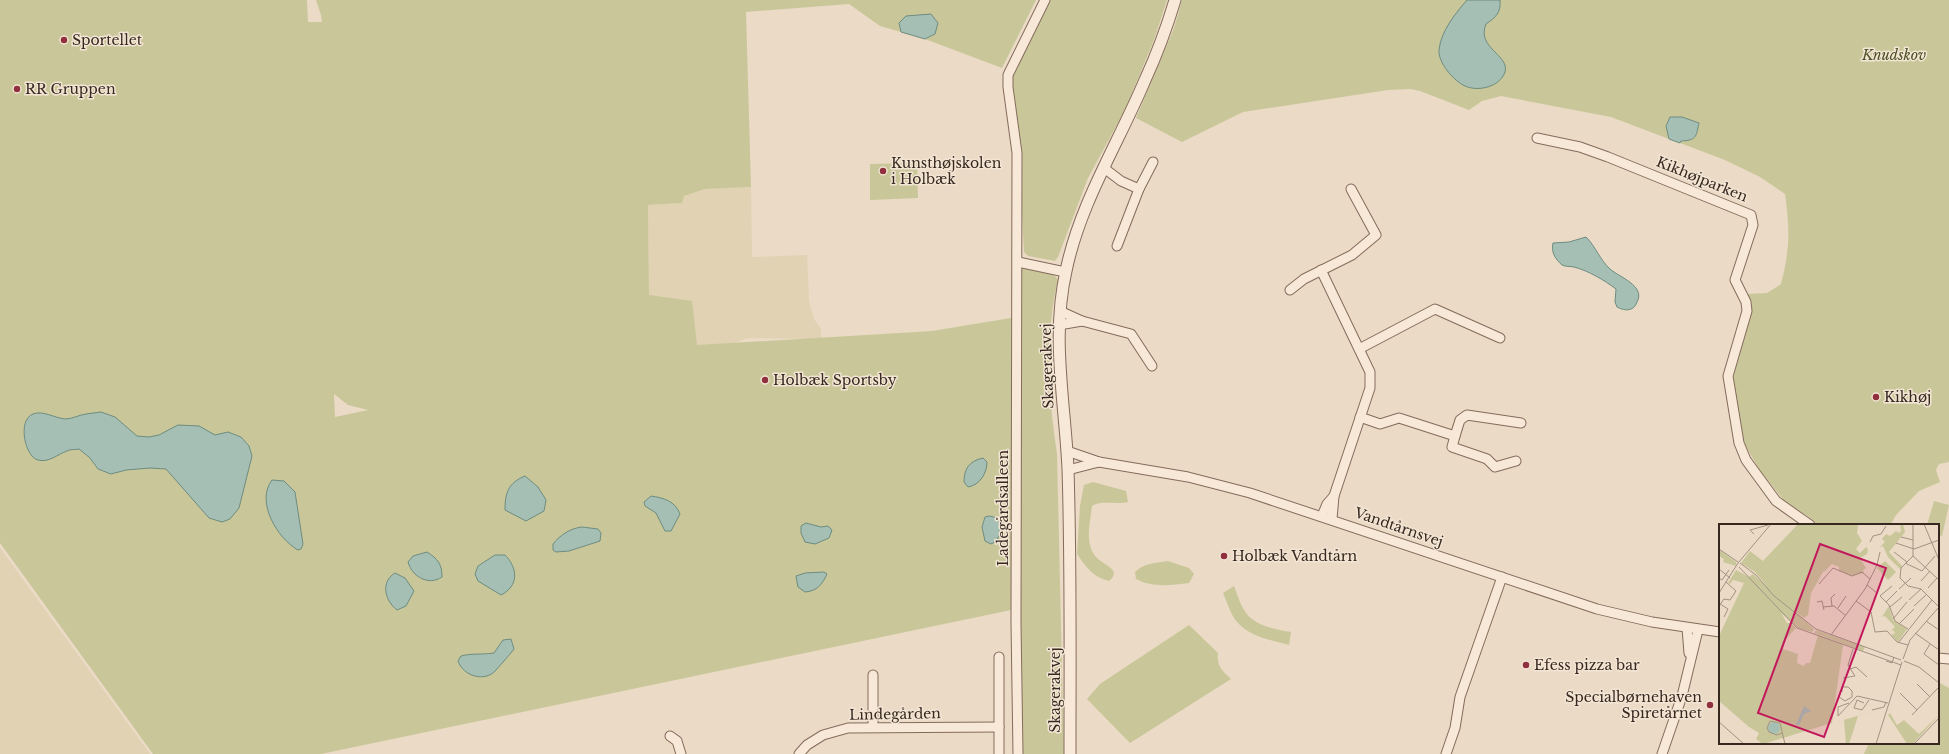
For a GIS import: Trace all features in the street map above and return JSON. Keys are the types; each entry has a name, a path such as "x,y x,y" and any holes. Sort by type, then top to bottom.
{"street":[{"name":"Ladegårdsalleen","path":"1018,754 1016,623 1018,262 1017,153 1008,87 1008,76 1045,0"},
{"name":"Skagerakvej","path":"1070,754 1070,542 1068,470 1059,362 1059,325 1065,272 1078,226 1101,172 1145,81 1175,0"},
{"name":"Kikhøjparken","path":"1537,138 1580,148 1608,157 1751,215 1753,225 1735,280 1746,302 1747,311 1728,376 1739,443 1746,460 1776,501 1809,524"},
{"path":"1117,246 1139,189 1153,162"},
{"path":"1101,172 1139,189"},
{"path":"1290,290 1304,279 1352,255 1376,235 1351,189"},
{"path":"1018,262 1065,272"},
{"path":"1320,270 1359,349 1371,377 1370,388 1334,496 1332,519"},
{"path":"1359,349 1435,309 1500,338"},
{"path":"1060,311 1082,321 1131,334 1152,366"},
{"path":"1059,325 1082,321"},
{"path":"1516,462 1495,467 1487,459 1452,447 1460,420 1467,416 1521,423"},
{"path":"1360,417 1380,424 1399,418 1455,436"},
{"name":"Vandtårnsvej","path":"1067,451 1099,462 1196,479 1250,493 1332,519 1597,609 1652,622 1719,632"},
{"name":"Vandtårnsvej","path":"1068,470 1099,462"},
{"path":"1322,516 1327,504 1334,496"},
{"path":"1446,754 1455,728 1460,697 1502,578"},
{"path":"1687,628 1689,662"},
{"path":"1662,754 1682,696 1689,662 1698,630"},
{"path":"999,657 999,754"},
{"path":"873,675 873,727"},
{"name":"Lindegården","path":"799,754 807,745 827,733 848,728 999,726"},
{"path":"670,736 677,741 681,754"}],"shaded area":[{"path":"1467,0 1500,0 1499,11 1495,17 1486,24 1484,32 1485,39 1503,61 1505,72 1494,85 1488,87 1470,88 1461,84 1444,66 1439,55 1440,43 1446,30 1453,17"},
{"path":"931,14 938,23 935,34 925,39 901,32 899,23 906,16"},
{"path":"1670,117 1682,117 1699,123 1696,135 1690,140 1681,141 1680,143 1669,139 1666,126"},
{"path":"751,187 752,257 807,255 809,301 814,319 821,329 821,339 748,338 732,344 698,349 649,295 648,205 682,203 683,196 705,189"},
{"path":"1586,237 1610,269 1630,282 1638,291 1639,296 1633,308 1625,310 1617,307 1615,302 1616,289 1585,271 1562,265 1557,260 1553,252 1553,243 1569,242"},
{"path":"101,412 115,417 137,436 149,437 159,435 178,425 199,426 215,435 228,432 241,437 249,446 252,456 239,508 230,519 222,522 209,518 166,469 150,468 126,470 111,474 98,469 90,458 79,449 68,450 50,459 42,461 33,457 29,452 26,446 24,430 25,423 33,414 40,413 65,419"},
{"path":"983,458 987,462 987,466 982,478 976,484 968,487 964,482 966,469 974,461"},
{"path":"525,476 538,487 546,500 544,511 526,521 505,510 506,498 511,485"},
{"path":"272,480 284,481 295,492 303,544 301,549 298,550 283,538 271,519 267,509 266,499 267,489"},
{"path":"651,496 672,503 678,510 680,514 671,531 665,531 656,513 645,506 644,502"},
{"path":"989,516 998,518 1001,528 997,541 991,544 985,541 982,527 985,517"},
{"path":"806,523 821,527 828,526 832,530 829,538 815,544 805,542 801,533 801,526"},
{"path":"582,527 598,529 601,533 600,541 569,551 556,552 553,550 553,544 562,535 570,530"},
{"path":"0,548 102,688 150,754 0,754"},
{"path":"427,552 437,560 440,565 442,577 437,580 427,580 417,576 413,572 408,562 413,556"},
{"path":"495,555 505,555 512,565 515,576 511,587 501,595 478,581 475,574 478,566"},
{"path":"824,572 827,574 816,589 805,592 798,587 796,576 805,573"},
{"path":"395,573 405,578 414,591 406,606 397,610 390,602 386,592 387,581"},
{"path":"511,639 514,649 491,674 480,677 469,674 464,671 458,661 461,656 465,655 494,653 503,640"}],"green space":[{"name":"Holbæk Sportsby","path":"0,0 307,0 308,22 322,22 316,0 1036,0 1002,68 925,39 935,34 899,23 901,32 880,26 849,4 746,12 751,187 705,189 684,196 682,203 648,205 649,295 692,301 697,345 932,331 1011,318 1011,610 321,754 153,754 0,543","holes":["334,394 348,405 368,410 335,417"]},
{"path":"1048,0 1167,0 1154,40 1125,110 1088,178 1058,257 1055,261 1028,256 1024,252 1020,177 1009,87 1014,69"},
{"name":"Knudskov","path":"1182,0 1949,0 1949,462 1939,464 1936,470 1940,482 1919,491 1896,515 1891,524 1816,524 1809,517 1784,501 1759,469 1745,445 1733,388 1734,369 1752,307 1747,294 1767,293 1781,284 1788,250 1788,218 1785,194 1760,177 1725,160 1680,143 1681,141 1692,139 1696,135 1699,123 1682,117 1666,126 1669,139 1611,117 1501,96 1482,101 1469,110 1420,91 1410,89 1388,90 1243,112 1182,142 1136,118 1174,28"},
{"path":"917,163 918,198 870,200 870,164"},
{"path":"1023,266 1050,272 1058,279 1051,324 1049,366 1051,409 1057,454 1064,754 1021,754 1020,270"},
{"path":"1093,482 1126,491 1128,502 1100,503 1092,506 1089,527 1090,546 1097,558 1114,572 1113,577 1109,581 1094,574 1077,554 1080,506 1084,485"},
{"path":"1934,501 1949,505 1942,536 1939,535 1939,524 1927,524"},
{"path":"1168,561 1189,568 1194,574 1189,583 1155,585 1136,579 1135,572 1142,567"},
{"path":"1234,586 1243,608 1252,619 1266,626 1291,632 1289,645 1255,635 1243,628 1238,623 1231,613 1223,593"},
{"path":"1189,625 1218,653 1219,665 1231,679 1130,743 1087,699 1100,684"},
{"path":"1939,683 1949,688 1949,754 1864,754 1869,744 1939,744"}],"place":[{"name":"Sportellet","path":"64,40"},
{"name":"RR Gruppen","path":"17,89"},
{"name":"Kunsthøjskolen i Holbæk","path":"883,171"},
{"name":"Holbæk Sportsby","path":"765,380"},
{"name":"Kikhøj","path":"1876,397"},
{"name":"Holbæk Vandtårn","path":"1224,556"},
{"name":"Efess pizza bar","path":"1526,665"},
{"name":"Specialbørnehaven Spiretårnet","path":"1710,705"}]}
